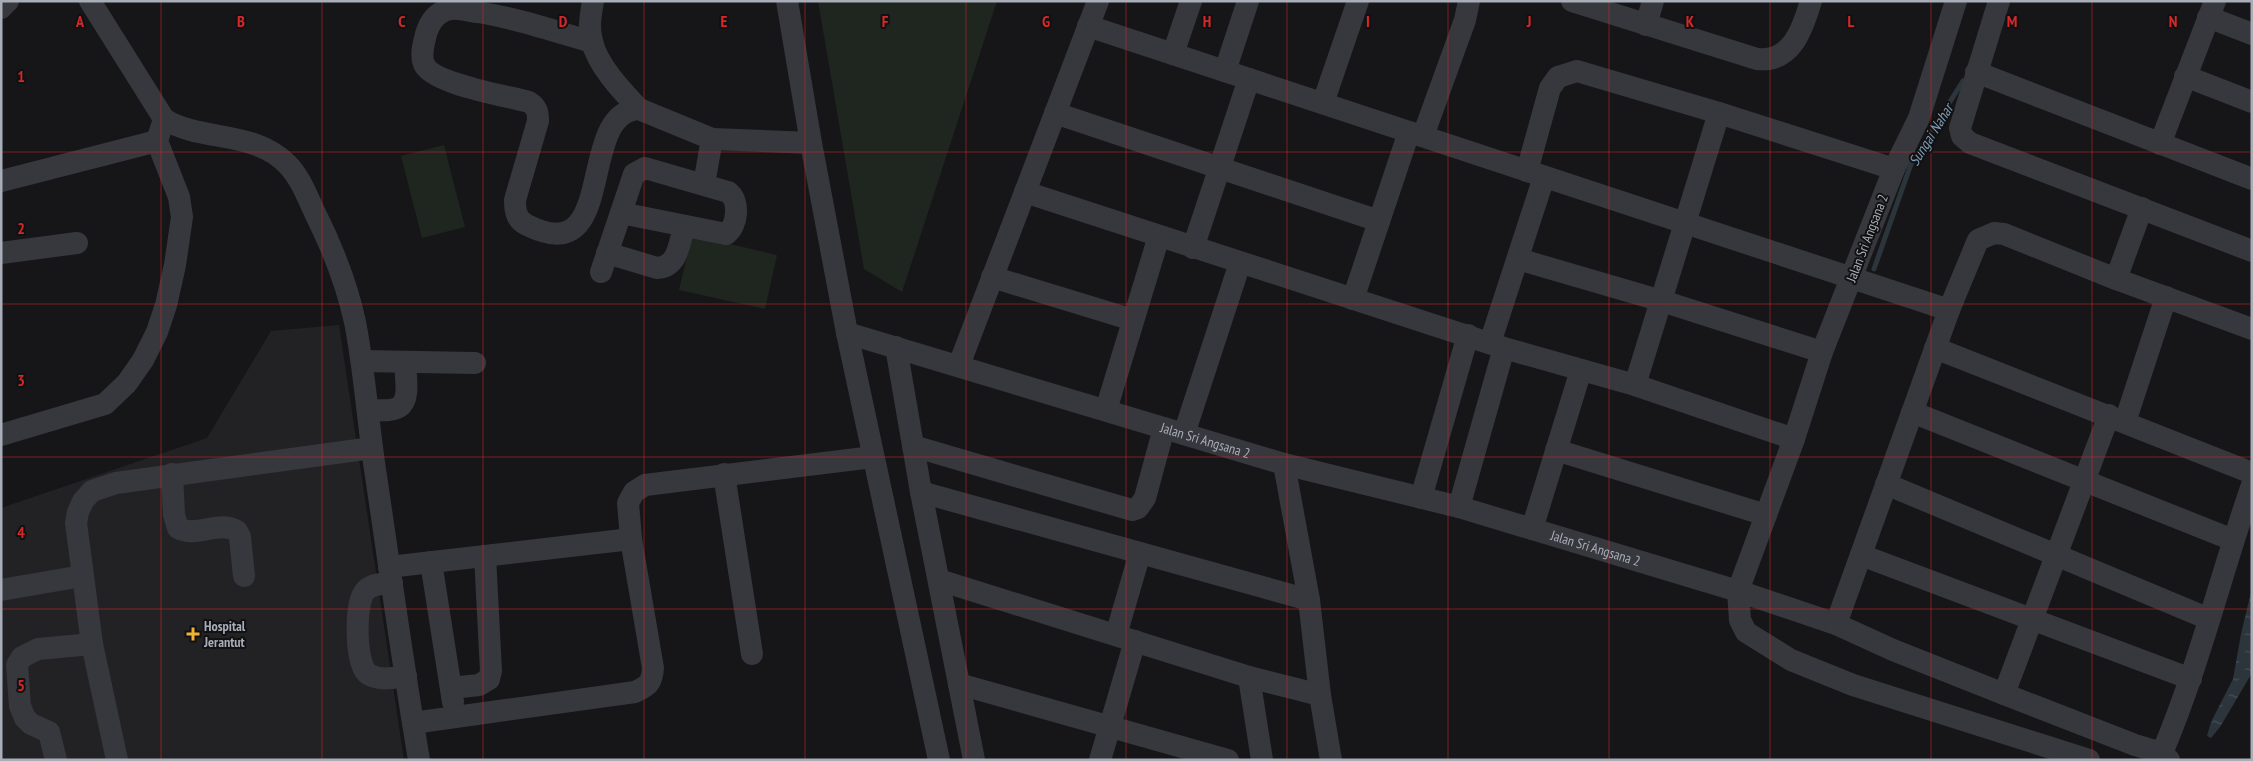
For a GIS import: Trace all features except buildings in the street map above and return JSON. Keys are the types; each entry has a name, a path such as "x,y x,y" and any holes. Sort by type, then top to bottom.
{"street":[{"path":"1,8 8,1"},
{"path":"90,1 164,119 176,126 227,136 254,144 272,153 286,164 298,178 321,225 338,266 355,321 390,575 419,760"},
{"path":"592,1 590,22 592,42 612,78 639,109"},
{"path":"787,1 811,143 847,333 873,457 942,759"},
{"path":"960,365 1098,1"},
{"path":"1173,54 1192,1"},
{"path":"1225,71 1248,1"},
{"path":"1323,104 1358,1"},
{"path":"1353,299 1379,221 1465,20 1469,1"},
{"path":"1572,1 1757,59 1767,60 1780,55 1790,48 1802,32 1811,1"},
{"path":"1646,25 1654,1"},
{"name":"Jalan Sri Angsana 2","path":"847,333 960,365 1284,464 1459,507 1738,591 1794,439 1822,352 1894,169 1919,118 1956,1"},
{"path":"1999,1 1960,128 1962,136 1966,140 2252,251"},
{"path":"592,42 491,14 452,9 440,12 430,22 422,52 424,64 434,76 459,85 529,102 534,105 538,112 538,122 515,200 515,211 519,220 526,225 544,232 564,234 574,229 584,219 606,142 616,119 630,109 639,109 712,139 811,143"},
{"path":"2160,144 2211,9 2252,34"},
{"path":"1088,26 1948,310"},
{"path":"1459,507 1518,259 1550,88 1558,77 1567,73 1577,72 1588,74 1719,113 1894,169"},
{"path":"1976,72 2252,179"},
{"path":"2185,76 2252,102"},
{"path":"1193,248 1249,79"},
{"path":"1054,113 1379,221"},
{"path":"1636,385 1687,224 1719,113"},
{"path":"1,435 105,404 127,383 143,360 158,332 175,265 182,217 179,197 157,141 164,119"},
{"path":"704,184 712,139"},
{"path":"1,181 157,141"},
{"path":"621,214 726,234 731,230 737,205 733,195 704,184 645,168 640,169 634,174 604,262 664,268 674,260 684,227"},
{"path":"1025,192 1497,345 1636,385 1794,439"},
{"path":"2116,278 2142,208"},
{"path":"1836,624 1948,310 1978,240 1994,233 2004,234 2252,328"},
{"path":"1106,410 1159,236"},
{"path":"1,253 77,243"},
{"path":"1518,259 1662,301 1822,352"},
{"path":"913,446 1132,510 1138,508 1145,498 1174,431 1240,263"},
{"path":"992,277 1133,320"},
{"path":"2004,694 2084,481 2117,418 2166,297"},
{"path":"1421,498 1468,335"},
{"path":"896,347 921,492 974,760"},
{"path":"1935,348 2117,418 2252,473"},
{"path":"362,361 475,364"},
{"path":"368,410 392,409 399,407 403,403 406,396 405,362"},
{"path":"1532,529 1581,370"},
{"path":"1912,412 2233,540"},
{"path":"118,760 92,644 76,524 78,512 92,491 106,486 172,474 372,448"},
{"path":"1556,450 1766,515"},
{"path":"413,723 635,692 647,687 652,680 653,668 630,539 628,503 634,492 645,484 873,457"},
{"path":"1284,464 1309,600 1320,694 1331,760"},
{"path":"172,474 174,515 178,528 189,532 223,526 237,531 240,537 244,576"},
{"path":"724,474 752,654"},
{"path":"1886,484 2209,619"},
{"path":"2089,760 1854,684 1791,660 1746,632 1740,620 1738,591 1836,624 1894,650 2165,756 2252,485"},
{"path":"921,492 1309,600"},
{"path":"406,676 388,679 377,678 367,673 363,667 358,630 358,608 362,596 372,586 390,575 431,562 630,539"},
{"path":"1100,760 1110,725 1140,553"},
{"path":"1861,555 2191,678"},
{"path":"451,688 479,685 489,678 491,671 485,556"},
{"path":"431,562 456,717"},
{"path":"1,590 82,576"},
{"path":"939,580 1249,677 1320,694"},
{"path":"56,760 49,732 31,724 25,718 20,706 17,665 22,657 38,649 92,644"},
{"path":"1249,677 1262,760"},
{"path":"959,684 1110,725 1228,760"}],"shaded area":[{"path":"818,1 997,1 902,292 864,269"},
{"path":"444,145 465,227 422,238 401,156"},
{"path":"692,235 777,255 765,309 679,290"},
{"name":"Hospital Jerantut","path":"339,325 404,760 1,760 1,508 207,438 271,331"}],"water":[{"path":"2252,588 2252,673 2220,727 2211,738 2207,736 2211,722 2233,679"}],"waterway":[{"name":"Sungai Nahar","path":"1874,269 1911,164 1963,81"}],"place":[{"name":"Hospital Jerantut","path":"193,634"}]}
